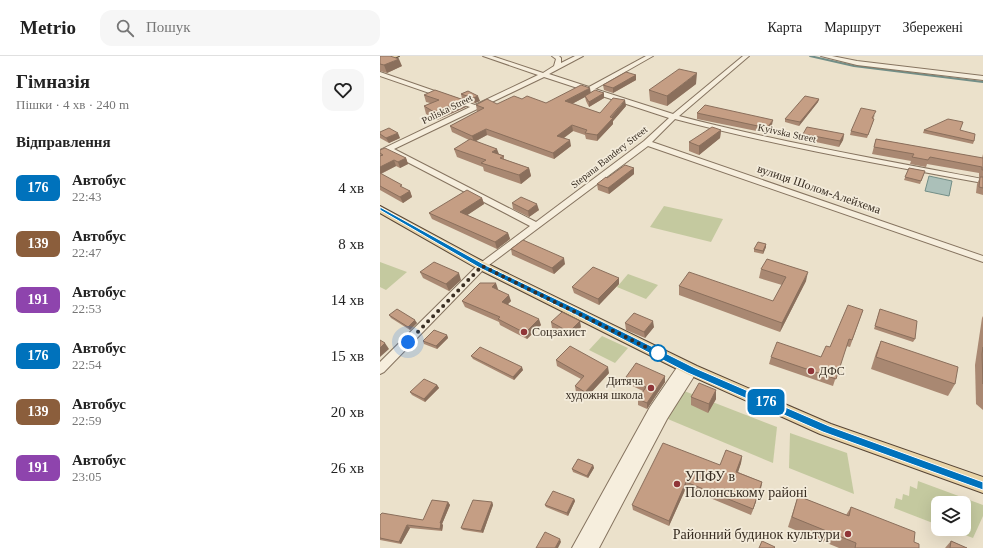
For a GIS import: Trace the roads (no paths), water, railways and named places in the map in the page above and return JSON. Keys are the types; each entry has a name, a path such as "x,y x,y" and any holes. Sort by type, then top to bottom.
{"main road":[{"path":"380,62 395,56"},
{"path":"380,209 482,266 688,368 826,429 983,485"}],"street":[{"name":"Kyivska Street","path":"486,56 674,117 726,130 865,159 983,181"},
{"path":"557,56 570,61"},
{"path":"557,56 559,63 557,67"},
{"path":"557,67 580,56"},
{"path":"591,89 650,56"},
{"name":"Stepana Bandery Street","path":"736,56 745,57"},
{"path":"824,56 857,63 983,78"},
{"name":"Stepana Bandery Street","path":"380,369 482,266 647,143 674,117 745,57"},
{"name":"Poliska Street","path":"380,153 557,67"},
{"path":"380,74 475,107"},
{"name":"вулиця Шолом-Алейхема","path":"647,143 983,259"},
{"path":"388,149 537,226"},
{"path":"579,548 654,411 688,368"},
{"path":"591,548 688,368"}],"water":[{"path":"929,176 952,181 949,196 925,191"}],"waterway":[{"path":"810,56 854,66 983,82"}],"place":[{"name":"Соцзахист","path":"524,332"},
{"name":"ДФС","path":"811,371"},
{"name":"Дитяча художня школа","path":"651,388"},
{"name":"УПФУ в Полонському районі","path":"677,484"},
{"name":"Районний будинок культури","path":"848,534"}]}
